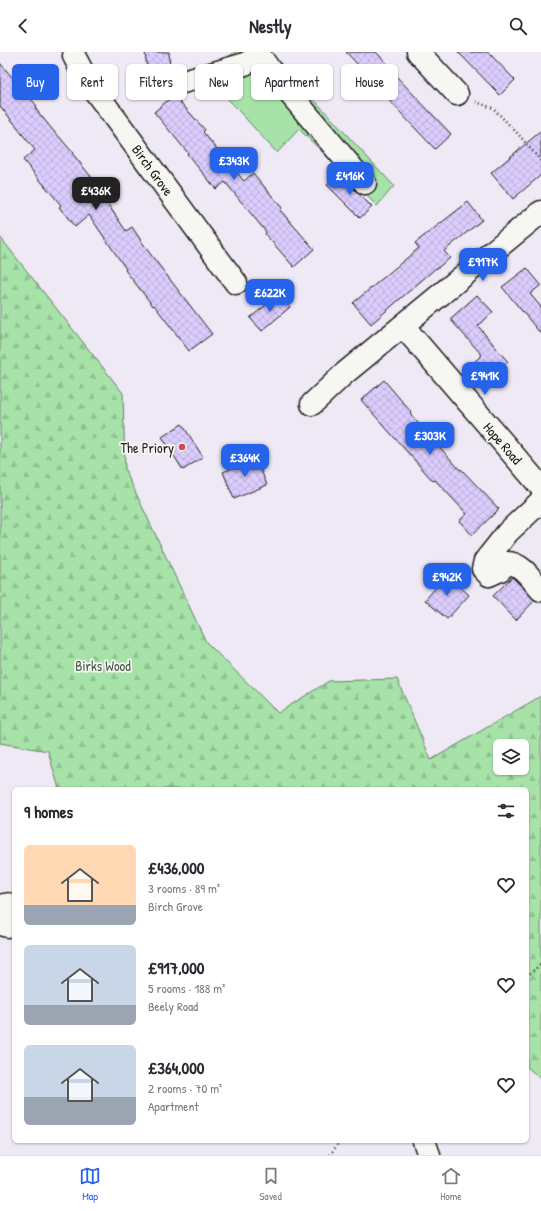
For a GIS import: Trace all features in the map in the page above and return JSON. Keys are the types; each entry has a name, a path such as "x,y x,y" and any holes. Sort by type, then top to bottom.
{"street":[{"path":"187,81 245,64 253,59 257,52 270,70 365,183"},
{"path":"418,52 457,94"},
{"name":"Birch Grove","path":"75,53 82,71 92,87 236,282"},
{"path":"312,404 345,373 541,212"},
{"name":"Hope Road","path":"403,326 541,487"},
{"path":"541,501 508,532 485,561 483,569 489,575 500,570 507,563 513,563 521,568 541,590"},
{"path":"0,907 6,904 12,906"},
{"path":"0,924 7,926 12,925"},
{"path":"425,1143 429,1155"}],"path":[{"path":"457,94 492,108 541,162"},
{"path":"529,974 541,964"},
{"path":"330,1155 339,1143"}],"green space":[{"path":"234,52 270,52 281,64 251,64 251,100 314,100 394,186 377,206 299,129 277,153 229,100 243,100 243,64 222,64"},
{"name":"Birks Wood","path":"0,237 123,393 125,470 206,642 278,713 329,681 397,679 431,760 541,696 541,1079 529,1069 529,787 58,787 48,751 0,743"}],"building":[{"path":"145,52 169,52 170,64 146,64"},
{"path":"346,52 376,52 387,64 357,64"},
{"path":"458,52 488,52 515,80 500,95"},
{"path":"0,63 12,77 12,100 32,100 37,106 35,108 101,189 99,191 126,231 132,227 148,251 212,334 189,351 125,270 126,269 89,215 75,227 59,207 61,205 23,160 35,150 0,106"},
{"path":"398,78 451,134 435,149 389,100 398,100"},
{"path":"168,100 178,100 205,130 203,132 244,181 253,173 282,208 280,210 314,249 294,267 265,234 266,232 225,182 216,189 154,112"},
{"path":"541,131 541,175 513,199 491,173"},
{"path":"339,174 372,207 360,218 327,185"},
{"path":"468,202 482,220 444,251 450,258 436,268 371,324 353,303 419,248 415,243"},
{"path":"527,268 541,285 530,294 541,307 541,334 502,287"},
{"path":"279,294 290,307 262,331 250,318"},
{"path":"477,295 493,312 478,326 508,362 501,367 506,374 492,386 473,363 482,355 450,319"},
{"path":"384,380 411,412 410,414 460,470 461,469 499,509 472,535 459,521 467,514 435,480 433,481 361,400"},
{"name":"The Priory","path":"182,424 203,457 183,470 162,437"},
{"path":"256,458 267,485 234,499 223,472"},
{"path":"447,575 469,595 447,619 425,600"},
{"path":"512,577 535,600 516,620 493,596"}],"place":[{"name":"The Priory","path":"182,447"}]}
